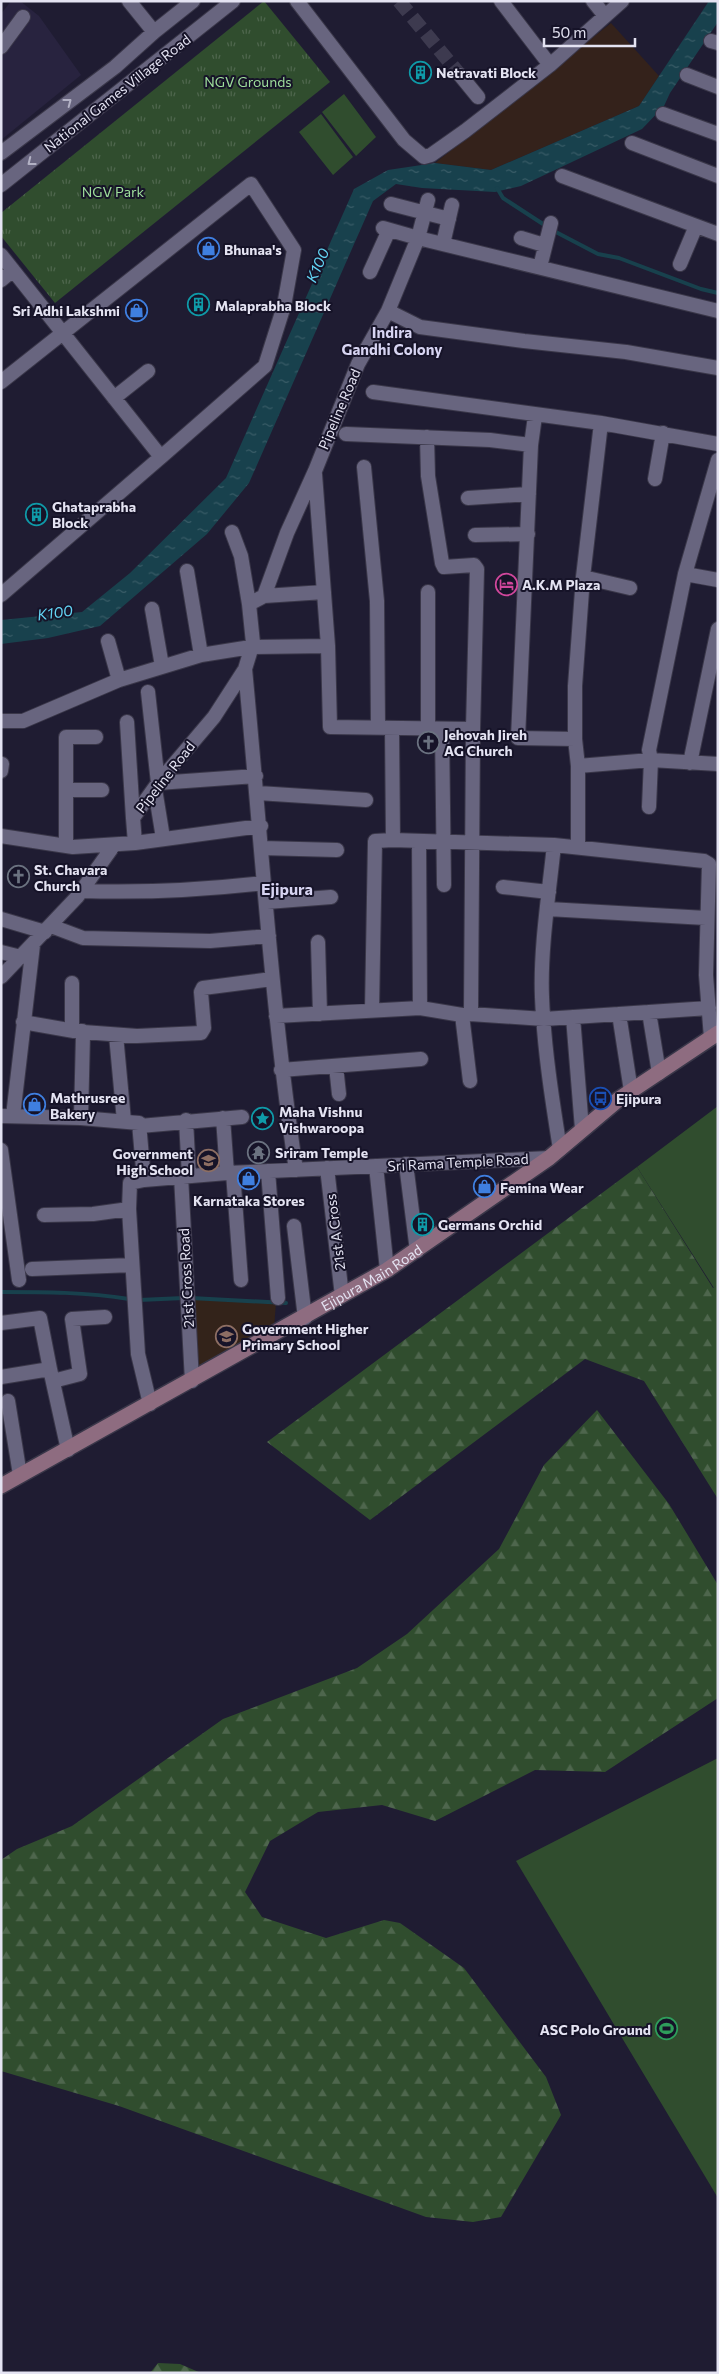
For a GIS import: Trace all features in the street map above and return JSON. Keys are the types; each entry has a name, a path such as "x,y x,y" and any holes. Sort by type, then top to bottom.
{"street":[{"path":"128,1 154,32"},
{"name":"National Games Village Road","path":"1,153 115,67 154,32 193,1"},
{"name":"National Games Village Road","path":"1,185 233,1"},
{"path":"297,1 404,140 424,157 430,156 465,131 550,65 622,1"},
{"path":"501,1 550,65"},
{"path":"593,1 605,16"},
{"path":"1,47 23,17"},
{"path":"115,67 130,84"},
{"path":"460,75 478,96"},
{"path":"687,76 718,87"},
{"path":"663,114 718,134"},
{"path":"632,143 718,176"},
{"path":"562,176 718,234"},
{"path":"1,382 251,184 294,250 284,306 265,366 1,595"},
{"path":"391,204 427,206 449,219"},
{"path":"443,244 452,205"},
{"name":"Pipeline Road","path":"264,596 287,533 358,364 388,311 418,238 427,206"},
{"path":"540,267 551,223"},
{"path":"680,264 696,226"},
{"path":"370,272 386,229 718,311"},
{"path":"521,238 544,245"},
{"path":"1,255 161,457"},
{"path":"1,280 13,270"},
{"path":"388,311 420,327 626,352 718,368"},
{"path":"114,398 148,371"},
{"path":"373,392 535,416 601,423 718,444"},
{"path":"535,416 531,445 518,738 575,740"},
{"path":"578,847 578,766 575,740 575,686 583,577 601,423"},
{"path":"655,479 663,433"},
{"path":"346,434 427,437 531,445"},
{"path":"427,437 428,476 442,563 444,567 474,565 477,569 473,729 473,843 466,1015 470,1081"},
{"path":"650,807 650,741 685,574 713,498 717,466"},
{"path":"364,467 377,601 378,728"},
{"path":"315,470 328,646 330,727 473,729"},
{"path":"468,498 529,494"},
{"name":"Pipeline Road","path":"135,843 133,818 214,717 245,669 253,643 241,556 232,532"},
{"path":"475,535 528,534"},
{"path":"187,571 201,655"},
{"path":"685,574 718,580"},
{"path":"583,577 630,588"},
{"path":"249,604 264,596 324,592"},
{"path":"428,592 444,885"},
{"path":"152,609 162,666"},
{"path":"690,763 718,629"},
{"path":"108,641 119,680"},
{"path":"1,721 23,721 119,680 201,655 251,647 328,646"},
{"path":"245,669 261,826 264,883 281,1070 296,1170"},
{"path":"148,692 163,838"},
{"path":"127,722 133,818"},
{"path":"392,728 393,840"},
{"path":"66,846 66,737 96,737"},
{"path":"578,766 651,760 718,764"},
{"path":"157,786 256,776"},
{"path":"66,790 102,790"},
{"path":"258,793 366,800"},
{"path":"1,836 66,846 135,843 261,826"},
{"path":"372,1010 375,844 377,840 554,845 704,861 709,864 706,918 706,976 714,1035"},
{"path":"419,841 420,1008"},
{"path":"1,977 82,891 114,844"},
{"path":"554,845 542,991 551,1092 554,1154"},
{"path":"262,848 338,850"},
{"path":"82,891 142,893 198,890 264,883"},
{"path":"503,887 549,892"},
{"path":"267,902 331,896"},
{"path":"548,909 706,918"},
{"path":"1,919 93,939 210,941 269,936"},
{"path":"318,942 320,1014"},
{"path":"33,945 23,1022 7,1116 81,1118 139,1123 144,1180 130,1183 129,1209 138,1354 150,1404"},
{"path":"1,952 21,957"},
{"path":"23,1022 116,1035 201,1033 204,1028 201,992 203,988 272,979"},
{"path":"72,983 72,1027 78,1031"},
{"path":"276,1016 420,1008 466,1015 544,1019 709,1008"},
{"path":"649,1012 659,1073"},
{"path":"619,1014 631,1091"},
{"path":"573,1017 582,1129"},
{"path":"78,1031 81,1118"},
{"path":"116,1035 124,1121"},
{"name":"Ejipura Main Road","path":"1,1486 305,1318 387,1270 554,1154 582,1129 631,1091 714,1035"},
{"path":"281,1070 421,1058"},
{"path":"336,1066 339,1094"},
{"path":"140,1126 186,1120 242,1117"},
{"path":"223,1118 241,1280"},
{"name":"21st Cross Road","path":"186,1120 187,1298 192,1381"},
{"path":"1,1150 19,1280"},
{"name":"Sri Rama Temple Road","path":"144,1180 230,1173 376,1166 554,1154"},
{"path":"406,1164 417,1250"},
{"path":"376,1166 387,1270"},
{"name":"21st A Cross","path":"327,1168 342,1296"},
{"path":"268,1171 278,1298"},
{"path":"44,1215 93,1214 129,1209"},
{"path":"294,1226 305,1318"},
{"path":"32,1269 132,1265"},
{"path":"1,1376 80,1374 72,1320 105,1317"},
{"path":"1,1324 40,1318 68,1450"},
{"path":"8,1401 20,1475"}],"shaded area":[{"path":"11,1 20,1 39,16 81,75 1,140 1,14"},
{"path":"611,23 659,76 639,106 491,170 435,163"},
{"name":"Government Higher Primary School","path":"210,1299 276,1303 274,1328 197,1368 191,1300"}],"green space":[{"name":"NGV Park","path":"264,1 330,82 55,303 1,236 1,213"},
{"path":"344,94 376,137 356,156 322,112"},
{"path":"321,114 353,157 333,175 299,132"},
{"path":"718,1106 718,1285 714,1288 637,1167"},
{"path":"637,1167 713,1288 718,1285 718,1499 644,1381 585,1359 370,1520 267,1442"},
{"path":"597,1410 669,1504 718,1585 718,1698 605,1772 535,1770 435,1821 382,1805 318,1812 270,1841 245,1892 262,1917 326,1938 384,1920 400,1923 464,1968 546,2077 561,2115 501,2217 473,2222 426,2217 119,2106 1,2071 1,1860 17,1849 72,1826 223,1719 357,1668 407,1634 499,1549 544,1465"},
{"name":"ASC Polo Ground","path":"718,1758 718,2198 516,1861"},
{"path":"158,2363 180,2364 201,2373 150,2373"}],"water":[{"name":"K100","path":"709,1 718,1 718,22 670,93 664,106 642,129 521,186 495,192 422,188 396,184 373,201 249,483 207,534 100,626 48,638 1,644 1,620 82,612 130,573 226,478 354,189 388,170 435,163 491,170 639,106"}],"waterway":[{"path":"497,188 503,198 546,226"},
{"path":"552,230 598,254 619,258 701,289 718,293"},
{"path":"1,1292 49,1292 129,1299"},
{"path":"139,1300 184,1298"},
{"path":"191,1298 286,1303"}],"tunnel":[{"path":"399,1 460,75"}],"place":[{"name":"Netravati Block","path":"420,72"},
{"name":"Bhunaa's","path":"208,249"},
{"name":"Malaprabha Block","path":"199,305"},
{"name":"Sri Adhi Lakshmi","path":"136,310"},
{"name":"Ghataprabha Block","path":"36,514"},
{"name":"A.K.M Plaza","path":"506,584"},
{"name":"Jehovah Jireh AG Church","path":"428,742"},
{"name":"St. Chavara Church","path":"18,877"},
{"name":"Ejipura","path":"600,1098"},
{"name":"Mathrusree Bakery","path":"34,1105"},
{"name":"Maha Vishnu Vishwaroopa","path":"263,1119"},
{"name":"Sriram Temple","path":"259,1152"},
{"name":"Government High School","path":"209,1161"},
{"name":"Karnataka Stores","path":"249,1178"},
{"name":"Femina Wear","path":"484,1187"},
{"name":"Germans Orchid","path":"422,1224"},
{"name":"Government Higher Primary School","path":"226,1336"},
{"name":"ASC Polo Ground","path":"667,2029"}],"district":[{"name":"Indira Gandhi Colony","path":"392,340"},
{"name":"Ejipura","path":"287,888"}],"park label":[{"name":"NGV Grounds","path":"248,81"}]}
